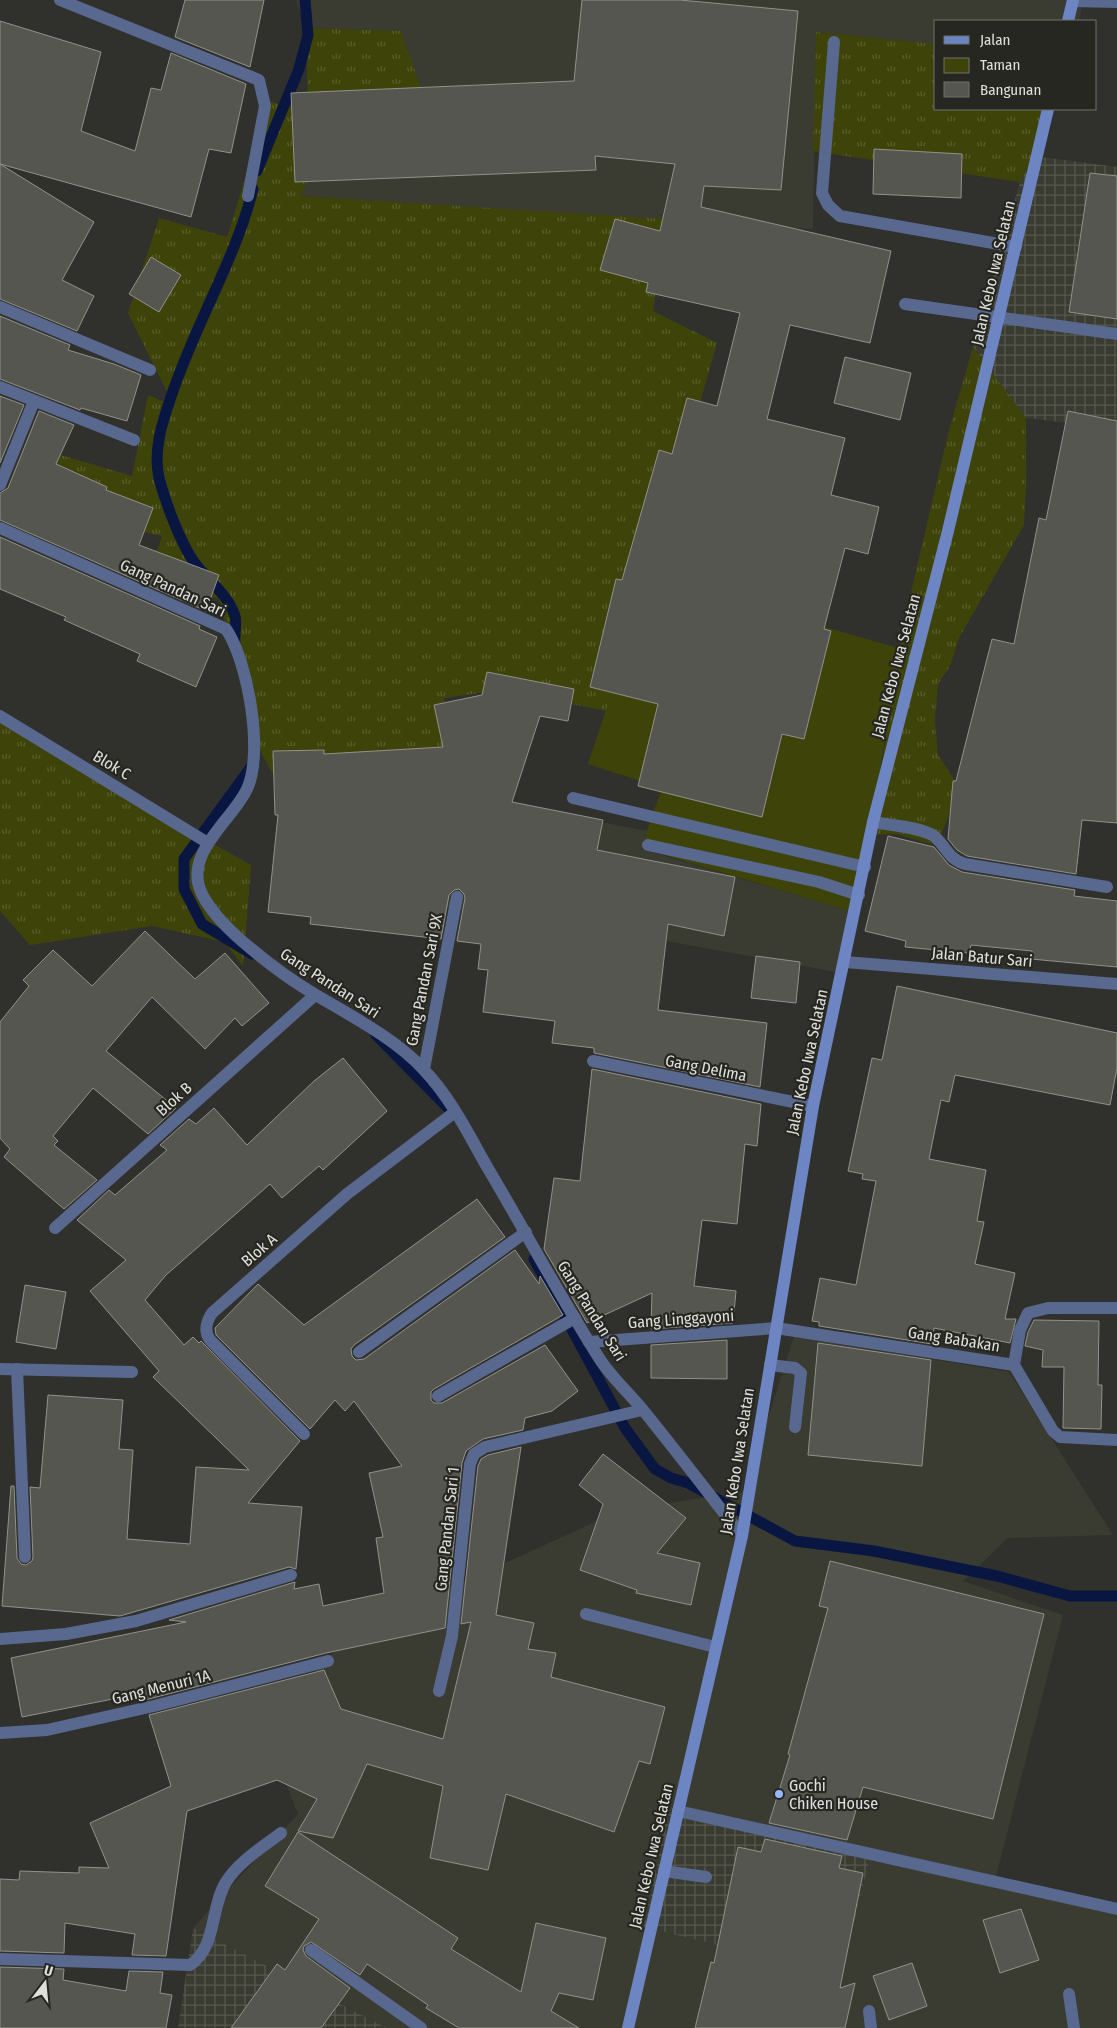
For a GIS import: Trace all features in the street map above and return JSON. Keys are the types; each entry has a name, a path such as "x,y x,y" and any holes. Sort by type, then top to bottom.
{"street":[{"path":"60,0 259,80 263,89 264,106 248,196"},
{"path":"1068,20 1073,0 1117,2"},
{"path":"834,42 822,193 828,205 840,216 1016,247"},
{"name":"Jalan Kebo Iwa Selatan","path":"628,2028 742,1536 814,1106 873,822 948,531 1048,110"},
{"path":"906,304 1117,334"},
{"path":"0,307 150,370"},
{"path":"0,387 134,440"},
{"path":"0,485 34,401"},
{"name":"Gang Pandan Sari","path":"0,528 226,629 234,642 253,719 255,749 252,772 246,790 208,843 198,874 198,884 203,898 228,929 260,956 315,995 347,1012 400,1049 424,1069 455,1112 601,1362 642,1410 742,1536"},
{"name":"Blok C","path":"0,716 208,843"},
{"path":"573,798 865,867"},
{"path":"873,822 923,831 934,836 956,862 1106,886"},
{"path":"648,845 818,882 859,895"},
{"name":"Gang Pandan Sari 9X","path":"424,1069 456,897"},
{"name":"Jalan Batur Sari","path":"845,962 1117,984"},
{"name":"Blok B","path":"55,1228 315,995"},
{"name":"Gang Delima","path":"593,1061 814,1106"},
{"name":"Blok A","path":"304,1434 213,1344 206,1334 208,1319 347,1194 455,1112"},
{"path":"359,1352 526,1232"},
{"name":"Gang Babakan","path":"776,1328 1014,1365 1020,1330 1028,1313 1048,1308 1117,1308"},
{"path":"438,1396 575,1318"},
{"name":"Gang Linggayoni","path":"589,1342 776,1328"},
{"path":"770,1365 795,1368 801,1373 795,1426"},
{"path":"1014,1365 1053,1431 1060,1436 1117,1440"},
{"path":"0,1369 132,1372"},
{"path":"17,1369 25,1557"},
{"name":"Gang Pandan Sari 1","path":"439,1691 452,1636 470,1464 474,1454 486,1447 642,1410"},
{"path":"0,1639 66,1634 136,1621 291,1576"},
{"path":"586,1614 715,1647"},
{"name":"Gang Menuri 1A","path":"0,1733 47,1730 154,1706 328,1661"},
{"path":"678,1811 1117,1909"},
{"path":"0,1959 190,1966 205,1951 218,1898 226,1880 238,1867 281,1833"},
{"path":"664,1871 706,1877"},
{"path":"311,1950 421,2028"},
{"path":"1069,1994 1074,2028"},
{"path":"869,2011 871,2028"}],"shaded area":[{"path":"296,0 1083,0 1079,20 934,20 934,44 816,32 813,229 301,196 333,122 401,31 306,28"},
{"path":"1034,156 1117,167 1117,429 1026,418 973,347 1020,182"},
{"path":"458,794 647,831 641,849 859,914 847,974 650,938 446,907"},
{"path":"794,1336 1009,1372 1113,1535 1008,1538 963,1581 1063,1615 993,1888 1117,1910 1117,2028 387,2028 193,1928 298,1814 285,1781 318,1690 315,1664 433,1596 619,1511 745,1491"},
{"path":"669,1806 870,1857 841,1975 644,1927"},
{"path":"193,1928 387,2028 178,2028"}],"green space":[{"path":"306,28 401,31 428,108 333,122 301,196 666,219 653,311 717,343 650,577 607,711 500,690 444,698 452,754 276,780 254,739 219,599 147,582 162,536 49,511 57,454 132,476 148,395 174,406 128,313 159,218 227,237 269,101 308,113"},
{"path":"816,32 934,44 934,110 1051,110 1034,156 1020,182 813,151"},
{"path":"973,347 1026,418 1024,525 959,638 950,666 938,684 935,720 938,755 959,787 937,846 897,834 872,835 898,648 949,430"},
{"path":"650,577 898,648 859,914 641,848 662,788 588,764"},
{"path":"0,721 58,758 251,865 243,966 225,942 152,926 30,945 0,911"}],"building":[{"path":"185,0 264,0 250,67 175,37"},
{"path":"582,0 680,0 798,11 781,190 704,186 701,207 891,251 870,343 790,325 767,419 845,438 831,495 879,507 868,554 845,548 824,629 831,631 804,739 782,734 762,817 638,786 658,704 590,687 616,579 622,580 659,450 672,454 687,398 717,406 740,313 646,292 648,283 600,270 615,219 660,231 675,164 595,156 596,170 295,182 291,93 574,81"},
{"path":"0,21 101,52 81,131 135,151 151,88 161,90 171,53 246,84 231,153 209,149 191,217 0,164"},
{"path":"874,149 962,154 961,198 873,194"},
{"path":"0,164 94,222 62,280 94,296 77,331 0,299"},
{"path":"1090,173 1117,176 1117,319 1069,312"},
{"path":"151,257 181,275 159,312 129,294"},
{"path":"0,316 70,345 68,350 114,364 141,375 127,421 81,408 80,410 0,379"},
{"path":"845,357 911,373 900,420 834,403"},
{"path":"0,396 24,405 0,463"},
{"path":"39,411 74,425 56,464 107,487 106,490 153,508 139,545 219,575 206,611 0,520 0,493 8,488"},
{"path":"1068,411 1117,421 1117,823 1082,820 1076,874 967,856 957,850 948,839 953,781 956,781 992,639 1014,644 1039,518 1046,520"},
{"path":"0,537 200,626 199,629 217,637 196,687 137,661 140,654 64,620 66,617 0,589"},
{"path":"487,672 574,689 568,721 540,716 512,802 603,820 597,850 735,877 724,936 668,924 658,1010 767,1023 760,1087 594,1053 594,1048 552,1043 555,1021 483,1012 488,970 478,969 481,944 457,941 465,898 459,889 454,890 449,895 441,939 310,924 311,917 268,912 278,815 275,815 273,751 324,750 324,754 443,747 434,705 482,695"},
{"path":"888,836 934,847 949,865 962,872 1075,890 1074,896 1117,901 1117,967 1031,959 1032,951 971,945 969,953 905,947 906,941 865,931"},
{"path":"145,931 195,979 225,953 269,1003 242,1026 235,1018 205,1049 152,997 106,1051 176,1108 148,1134 93,1088 53,1136 58,1141 54,1145 97,1180 64,1209 4,1157 10,1149 0,1138 0,1022 29,986 23,980 53,950 92,986"},
{"path":"756,956 800,962 796,1003 751,998"},
{"path":"897,986 1117,1033 1117,1068 1110,1105 955,1075 949,1102 941,1100 929,1159 986,1170 977,1221 984,1222 975,1264 1015,1273 1005,1319 1016,1319 1010,1343 934,1328 932,1344 819,1326 819,1322 812,1321 820,1278 856,1285 876,1181 862,1179 863,1174 848,1171 872,1058 882,1060"},
{"path":"343,1058 387,1111 323,1170 319,1166 282,1198 270,1184 166,1275 145,1300 184,1345 193,1337 199,1343 201,1341 300,1441 248,1503 302,1507 296,1569 289,1567 120,1616 2,1606 11,1486 14,1486 17,1558 21,1564 26,1565 32,1561 33,1557 30,1487 40,1488 48,1395 123,1400 119,1449 133,1450 127,1539 190,1544 196,1467 249,1470 153,1377 159,1371 90,1291 126,1260 77,1220 109,1190 115,1195 167,1150 160,1145 189,1119 196,1124 214,1108 247,1145 314,1081"},
{"path":"592,1069 761,1104 757,1146 745,1144 737,1224 702,1220 694,1286 736,1291 733,1323 651,1329 652,1293 587,1323 544,1249 554,1178 580,1181"},
{"path":"477,1199 505,1237 354,1345 351,1349 352,1356 356,1360 364,1359 515,1250 539,1284 540,1276 563,1315 434,1389 431,1392 431,1400 434,1403 442,1403 545,1345 578,1391 552,1411 525,1418 523,1430 483,1439 466,1451 462,1463 445,1628 326,1653 145,1700 143,1693 22,1717 11,1658 186,1622 169,1620 295,1582 294,1589 319,1584 323,1606 384,1593 376,1538 383,1537 369,1473 402,1466 354,1401 345,1411 335,1400 310,1429 216,1335 215,1328 258,1284 304,1325"},
{"path":"25,1285 66,1292 56,1349 16,1342"},
{"path":"1034,1320 1099,1321 1098,1385 1102,1385 1101,1429 1063,1428 1064,1367 1042,1367 1043,1350 1025,1346 1028,1332"},
{"path":"727,1340 727,1379 651,1378 651,1345"},
{"path":"818,1343 931,1360 922,1466 808,1455"},
{"path":"521,1447 496,1615 534,1623 528,1649 556,1653 551,1677 665,1707 650,1764 639,1761 614,1832 506,1794 488,1870 430,1858 443,1786 367,1764 333,1838 298,1831 317,1799 277,1780 187,1811 166,1956 132,1955 135,1934 65,1923 64,1953 0,1951 0,1879 19,1880 20,1871 79,1873 79,1867 109,1868 90,1823 171,1786 149,1715 324,1670 341,1709 443,1739 471,1622 461,1624 478,1466 481,1459 488,1455"},
{"path":"603,1454 686,1518 657,1553 700,1563 691,1605 636,1593 637,1590 580,1570 603,1504 579,1485"},
{"path":"830,1561 1044,1614 993,1819 863,1787 847,1840 769,1823 790,1755 788,1754 828,1608 819,1606"},
{"path":"298,1832 458,1938 451,1949 521,1992 536,1923 606,1938 593,2000 559,1993 551,2011 579,2028 459,2028 426,2008 428,2005 367,1964 360,1975 311,1942 304,1946 303,1950 306,1956 350,1988 321,2028 231,2028 277,1964 285,1970 319,1919 265,1886"},
{"path":"765,1839 842,1856 839,1868 863,1873 840,1988 855,1983 845,2028 695,2028 711,1962 714,1963 738,1847 761,1852"},
{"path":"1021,1909 1039,1960 1000,1973 983,1920"},
{"path":"912,1963 927,2006 889,2020 873,1976"},
{"path":"0,1967 64,1969 63,1980 126,1991 129,1971 163,1972 160,1993 172,1995 166,2028 0,2028"}],"waterway":[{"path":"257,171 299,69 308,35 305,0"},
{"path":"235,645 236,619 232,608 199,569 183,544 159,478 157,457 162,427 180,371 236,242 253,189"},
{"path":"252,954 202,924 184,889 184,859 254,763"},
{"path":"376,1035 451,1111"},
{"path":"534,1259 625,1428 655,1469 671,1478 688,1483 795,1541 874,1551 997,1576 1070,1596 1117,1596"}],"place":[{"name":"Gochi Chiken House","path":"779,1794"}]}
